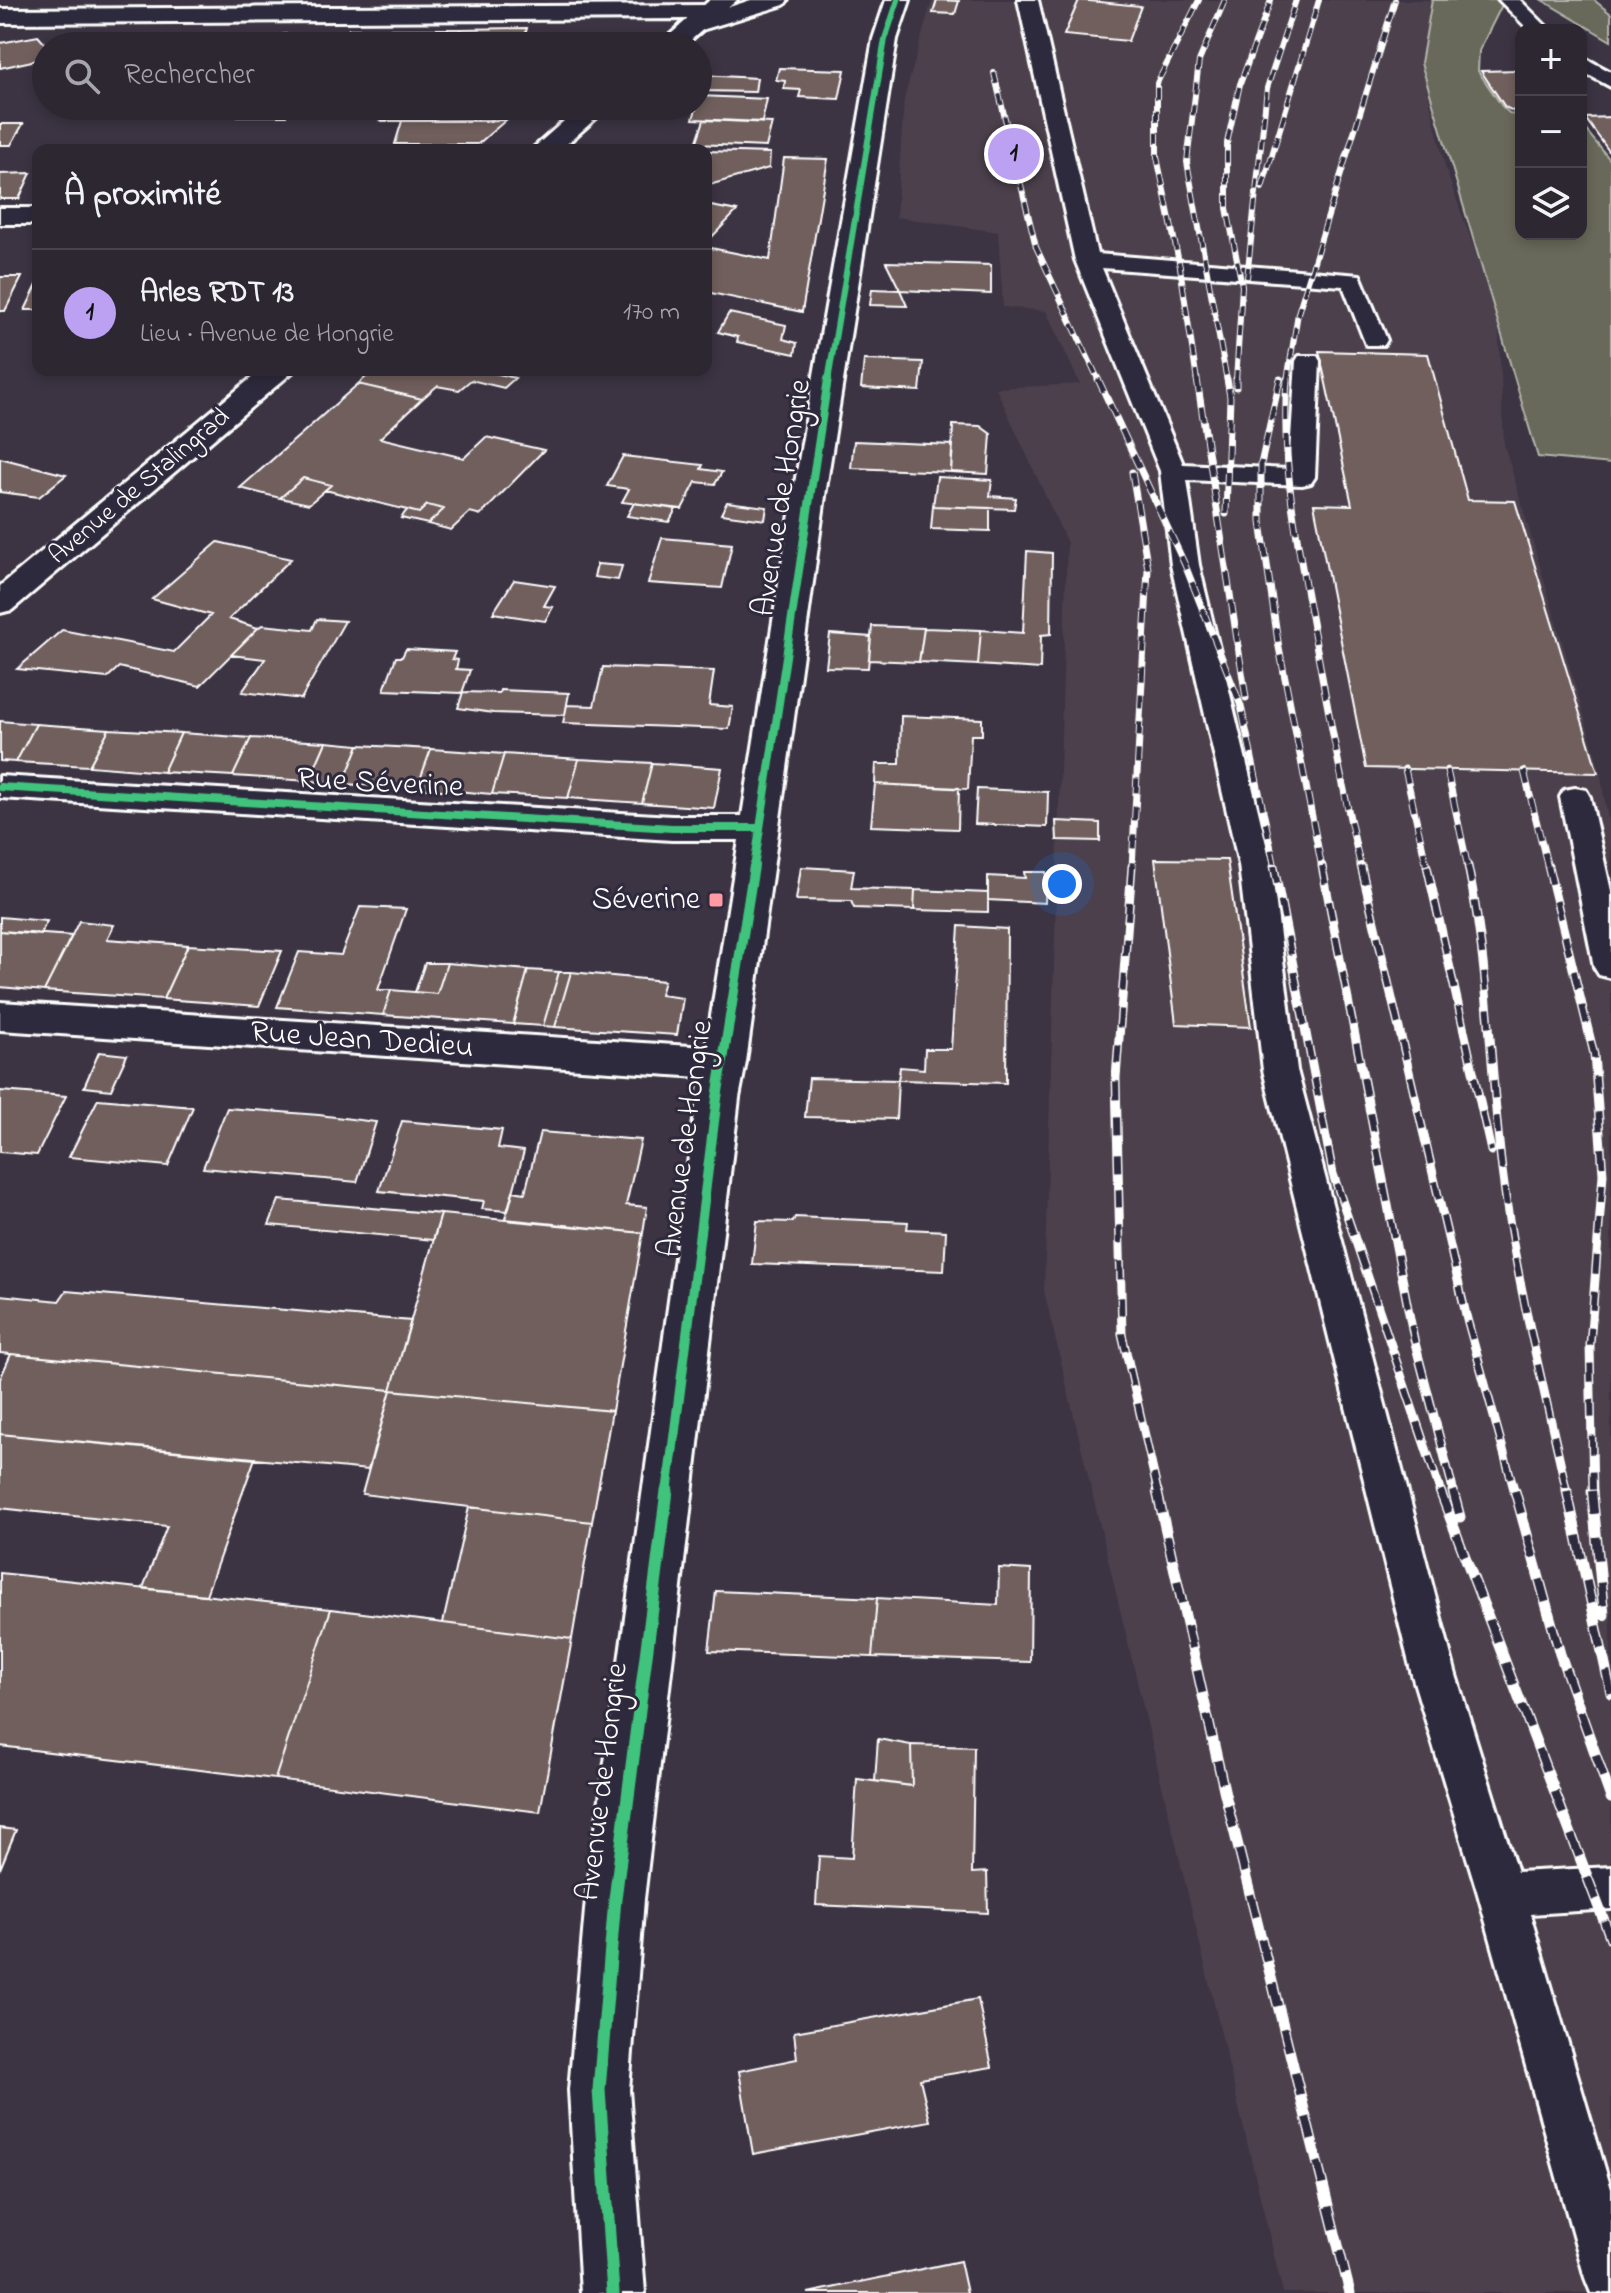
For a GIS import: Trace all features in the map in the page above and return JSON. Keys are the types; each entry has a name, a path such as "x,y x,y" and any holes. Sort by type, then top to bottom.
{"street":[{"path":"0,16 709,13 776,0"},
{"name":"Avenue de Hongrie","path":"613,2293 599,2090 615,1899 717,1098 885,39 898,0"},
{"path":"686,32 709,13"},
{"path":"551,144 580,120"},
{"path":"0,216 32,216"},
{"name":"Avenue de Stalingrad","path":"0,603 273,376"},
{"name":"Rue Séverine","path":"0,787 672,828 758,828"},
{"name":"Rue Jean Dedieu","path":"0,1016 654,1061 725,1062"}],"lane":[{"path":"1028,0 1087,260 1173,471 1185,565 1255,865 1280,1070 1434,1675 1501,1894 1611,2278"},
{"path":"1509,0 1534,24"},
{"path":"1587,66 1611,81"},
{"path":"1087,260 1352,280 1375,340"},
{"path":"1173,471 1302,477 1308,361"},
{"path":"1575,797 1611,967"},
{"path":"1501,1894 1611,1888"}],"shaded area":[{"path":"932,0 1432,0 1421,64 1446,170 1498,315 1504,444 1600,770 1611,840 1611,2293 1283,2293 1044,1291 1067,543 996,388 1080,384 1046,311 1003,307 998,232 896,217 904,99"}],"green space":[{"path":"1432,0 1498,0 1502,5 1479,51 1478,71 1502,106 1515,115 1515,240 1587,240 1587,131 1611,161 1611,464 1538,457 1421,63"},
{"path":"1542,0 1594,0 1611,14 1611,41"}],"building":[{"path":"937,0 959,1 955,14 933,13"},
{"path":"1079,0 1141,6 1128,41 1064,35"},
{"path":"527,28 526,32 460,32 461,29"},
{"path":"349,29 398,29 397,32 348,32"},
{"path":"398,29 461,29 460,32 397,32"},
{"path":"32,37 32,61 0,68 0,43"},
{"path":"779,68 845,70 839,99 799,97 801,90 784,89 785,81 776,80"},
{"path":"1515,70 1515,112 1505,107 1481,71"},
{"path":"712,76 757,78 755,92 712,91"},
{"path":"712,97 767,99 762,122 712,120"},
{"path":"1611,117 1611,154 1587,121 1587,118"},
{"path":"380,120 491,120 491,121"},
{"path":"506,120 478,144 395,144 402,121"},
{"path":"704,120 772,123 766,147 696,144"},
{"path":"0,124 23,124 11,145 0,145"},
{"path":"712,151 770,153 769,168 712,184"},
{"path":"784,158 828,159 802,312 712,293 712,248 770,260"},
{"path":"31,173 19,199 0,199 0,174"},
{"path":"712,206 737,211 712,237"},
{"path":"886,262 991,265 991,294 900,290"},
{"path":"0,277 22,277 5,311 0,311"},
{"path":"872,289 900,290 907,306 870,305"},
{"path":"32,295 32,310 25,310"},
{"path":"729,313 786,325 783,339 797,343 795,354 737,342 738,337 718,332"},
{"path":"1319,351 1428,354 1468,500 1515,501 1598,773 1366,768 1314,504 1352,505"},
{"path":"864,360 923,362 920,391 861,388"},
{"path":"367,376 515,378 504,388 471,380 459,390 437,386 422,399 358,384"},
{"path":"358,384 422,399 380,438 464,458 486,437 544,450 481,515 470,512 451,530 428,524 444,509 427,505 419,513 325,490 331,485 303,478 280,498 240,488"},
{"path":"953,425 980,426 991,434 988,474 951,472"},
{"path":"854,441 953,445 951,472 851,468"},
{"path":"623,456 703,465 701,469 722,472 715,484 696,482 682,509 622,502 629,489 607,486"},
{"path":"0,458 66,475 39,497 0,492"},
{"path":"937,477 992,480 990,496 1016,498 1014,509 933,506"},
{"path":"303,478 331,485 309,504 280,498"},
{"path":"727,502 767,507 765,520 721,514"},
{"path":"634,503 676,509 669,522 627,516"},
{"path":"427,505 444,509 428,524 401,518 407,510 419,513"},
{"path":"933,506 990,508 990,531 931,529"},
{"path":"662,538 732,544 722,588 648,583"},
{"path":"218,542 291,559 229,619 258,628 200,686 119,667 107,678 17,669 62,630 174,652 211,615 152,599"},
{"path":"1027,551 1052,553 1051,634 1041,635 1040,669 978,665 981,630 1023,633"},
{"path":"597,564 622,566 618,580 594,577"},
{"path":"514,580 555,586 544,606 553,607 545,621 493,613"},
{"path":"317,619 345,621 301,699 242,692 265,659 231,655 258,628 262,625 312,630"},
{"path":"872,626 924,628 919,662 869,660"},
{"path":"924,628 981,630 978,665 919,662"},
{"path":"830,634 871,637 868,668 826,667"},
{"path":"406,649 455,652 452,659 458,660 456,669 470,670 462,693 384,690 396,657 402,657"},
{"path":"603,667 714,671 709,705 733,707 729,729 563,723 567,705 594,706"},
{"path":"500,690 569,693 565,715 493,713 458,708 463,692 499,693"},
{"path":"901,716 982,719 982,735 971,735 968,789 875,784 876,764 900,764"},
{"path":"0,721 36,724 16,762 0,761"},
{"path":"36,724 109,729 89,766 16,762"},
{"path":"109,729 181,733 163,772 89,766"},
{"path":"181,733 251,738 233,776 163,772"},
{"path":"251,738 326,742 309,781 233,776"},
{"path":"326,742 359,745 343,784 309,781"},
{"path":"359,745 431,749 417,788 343,784"},
{"path":"431,749 504,754 492,794 417,788"},
{"path":"504,754 579,759 568,798 492,794"},
{"path":"579,759 652,763 642,803 568,798"},
{"path":"652,763 722,768 714,808 642,803"},
{"path":"875,784 959,788 958,829 871,826"},
{"path":"977,789 1048,792 1047,827 975,824"},
{"path":"1056,821 1100,823 1100,841 1057,840"},
{"path":"1155,859 1227,860 1251,1027 1176,1024"},
{"path":"801,867 854,870 851,888 915,890 914,910 854,908 851,901 796,900"},
{"path":"1024,872 1046,872 1045,903 988,900 988,876 1025,878"},
{"path":"915,890 988,893 988,912 914,910"},
{"path":"360,907 406,909 378,990 391,990 383,1015 277,1007 299,952 341,955"},
{"path":"0,917 47,921 40,935 0,931"},
{"path":"79,921 114,925 107,939 188,945 163,999 44,991"},
{"path":"959,926 1007,929 1006,1083 898,1080 900,1067 924,1069 925,1049 951,1049"},
{"path":"0,931 72,936 44,991 0,987"},
{"path":"188,945 282,951 259,1006 163,999"},
{"path":"425,963 447,963 437,994 415,992"},
{"path":"447,963 528,970 513,1024 383,1015 391,990 437,994"},
{"path":"528,970 559,972 543,1026 513,1024"},
{"path":"559,972 571,972 555,1027 543,1026"},
{"path":"571,972 664,981 660,995 683,998 677,1035 555,1027"},
{"path":"99,1052 127,1055 111,1090 84,1087"},
{"path":"809,1078 898,1080 896,1119 805,1117"},
{"path":"0,1091 66,1096 37,1155 0,1152"},
{"path":"98,1099 193,1107 168,1166 69,1157"},
{"path":"227,1108 376,1122 357,1182 203,1168"},
{"path":"402,1121 502,1130 498,1148 524,1151 508,1211 482,1209 484,1201 379,1191"},
{"path":"540,1132 641,1140 626,1205 647,1207 643,1233 505,1219 513,1191 525,1193"},
{"path":"279,1200 441,1214 433,1240 269,1225"},
{"path":"441,1214 643,1233 612,1411 391,1390"},
{"path":"795,1217 908,1222 907,1229 946,1231 944,1271 752,1264 757,1221 793,1222"},
{"path":"66,1291 411,1321 391,1390 0,1353 0,1295 59,1301"},
{"path":"11,1354 391,1390 368,1470 0,1434 0,1379"},
{"path":"391,1390 612,1411 592,1522 362,1494"},
{"path":"0,1434 255,1458 206,1595 143,1588 167,1526 0,1508"},
{"path":"469,1507 592,1522 572,1639 443,1623"},
{"path":"999,1568 1031,1570 1030,1662 872,1657 877,1598 998,1605"},
{"path":"0,1573 331,1609 275,1779 0,1746"},
{"path":"716,1591 877,1598 872,1657 709,1651"},
{"path":"331,1609 572,1639 540,1812 275,1779"},
{"path":"878,1739 911,1745 912,1786 875,1781"},
{"path":"911,1745 974,1747 972,1873 987,1872 988,1913 816,1905 819,1856 852,1858 857,1779 912,1786"},
{"path":"0,1828 16,1830 0,1869"},
{"path":"978,1999 992,2067 920,2079 930,2121 753,2154 739,2071 797,2059 794,2032"},
{"path":"960,2261 967,2293 808,2293"}],"railway":[{"path":"1197,381 1180,267 1157,157 1157,83 1199,0"},
{"path":"1225,0 1199,61 1187,162 1227,381"},
{"path":"1236,381 1242,286 1227,208 1227,143 1240,84 1271,0"},
{"path":"1247,278 1267,88 1296,0"},
{"path":"1262,188 1319,0"},
{"path":"1287,381 1298,313 1395,0"},
{"path":"994,73 1036,247 1099,381"},
{"path":"1098,379 1185,565 1241,706 1275,868"},
{"path":"1197,379 1246,698"},
{"path":"1226,514 1230,397 1227,379"},
{"path":"1280,379 1261,464 1261,522 1278,642 1322,868"},
{"path":"1287,379 1286,441 1296,531 1335,746 1361,868"},
{"path":"1236,381 1236,387"},
{"path":"1132,472 1148,569 1132,868"},
{"path":"1405,769 1427,868"},
{"path":"1447,770 1468,868"},
{"path":"1524,771 1548,868"},
{"path":"1132,866 1116,1078 1122,1334 1158,1493"},
{"path":"1274,866 1333,1174 1441,1493"},
{"path":"1322,866 1414,1339 1454,1493"},
{"path":"1361,866 1467,1319 1515,1493"},
{"path":"1427,866 1491,1151"},
{"path":"1468,866 1480,941 1508,1211 1522,1292 1567,1493"},
{"path":"1548,866 1594,1054 1603,1174 1590,1345 1593,1493"},
{"path":"1157,1491 1225,1794 1350,2293"},
{"path":"1440,1491 1611,1939"},
{"path":"1453,1491 1460,1517"},
{"path":"1515,1491 1560,1654 1611,1798"},
{"path":"1567,1491 1611,1693"},
{"path":"1592,1491 1604,1615"}],"cycle path":[{"path":"613,2293 599,2090 615,1899 717,1098 725,1062 810,489 885,39 898,0"},
{"path":"0,787 672,828 758,828"}],"place":[{"name":"Arles RDT 13","path":"1014,154"},
{"name":"Séverine","path":"716,900"}]}
